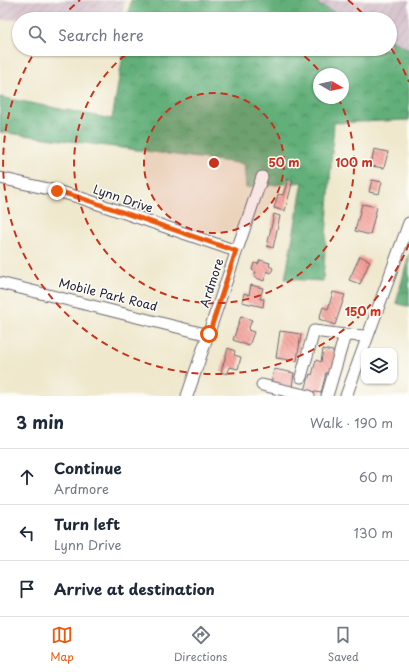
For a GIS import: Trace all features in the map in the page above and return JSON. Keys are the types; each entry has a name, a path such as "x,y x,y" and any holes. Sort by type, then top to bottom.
{"street":[{"name":"Ardmore","path":"187,396 262,177"},
{"name":"Lynn Drive","path":"0,178 81,198 236,251"},
{"path":"346,396 409,223"},
{"name":"Mobile Park Road","path":"0,283 209,334"},
{"path":"301,378 314,331 367,336"},
{"path":"327,396 345,335"},
{"path":"334,375 352,379"},
{"path":"262,385 309,396"}],"shaded area":[{"path":"0,0 124,0 123,12 12,12 12,19 0,20"},
{"path":"316,0 409,0 409,49 397,43 397,12 334,12 319,5"}],"green space":[{"path":"131,0 316,0 319,5 334,12 129,12"},
{"path":"397,43 409,49 409,120 334,123 323,281 285,279 303,182 246,188 244,164 0,132 0,97 112,119 123,56 397,56"},
{"path":"409,254 409,307 396,303"}],"building":[{"path":"374,149 388,152 384,168 371,166"},
{"path":"288,179 293,180 285,211 274,208 278,194 283,195"},
{"path":"372,180 382,182 379,194 369,192"},
{"path":"362,204 377,207 370,235 355,231"},
{"path":"274,214 280,216 273,248 267,246"},
{"path":"360,256 370,261 360,284 349,280"},
{"path":"260,260 270,263 269,266 273,268 271,273 267,271 264,281 254,277 256,272 252,270 254,263 258,264"},
{"path":"251,285 263,288 260,299 264,299 263,307 242,302 244,293 249,295"},
{"path":"333,292 345,295 335,325 319,319 323,307 328,309"},
{"path":"241,316 252,320 248,330 254,332 249,346 233,340"},
{"path":"280,331 301,334 297,361 276,358"},
{"path":"228,348 235,351 234,355 241,357 238,369 230,367 227,374 221,372"},
{"path":"323,349 337,352 332,374 326,373 321,393 305,390 310,374 312,375 316,360 321,362"},
{"path":"274,369 294,373 292,388 271,384"}],"route":[{"path":"57,191 236,251 209,334"}]}
